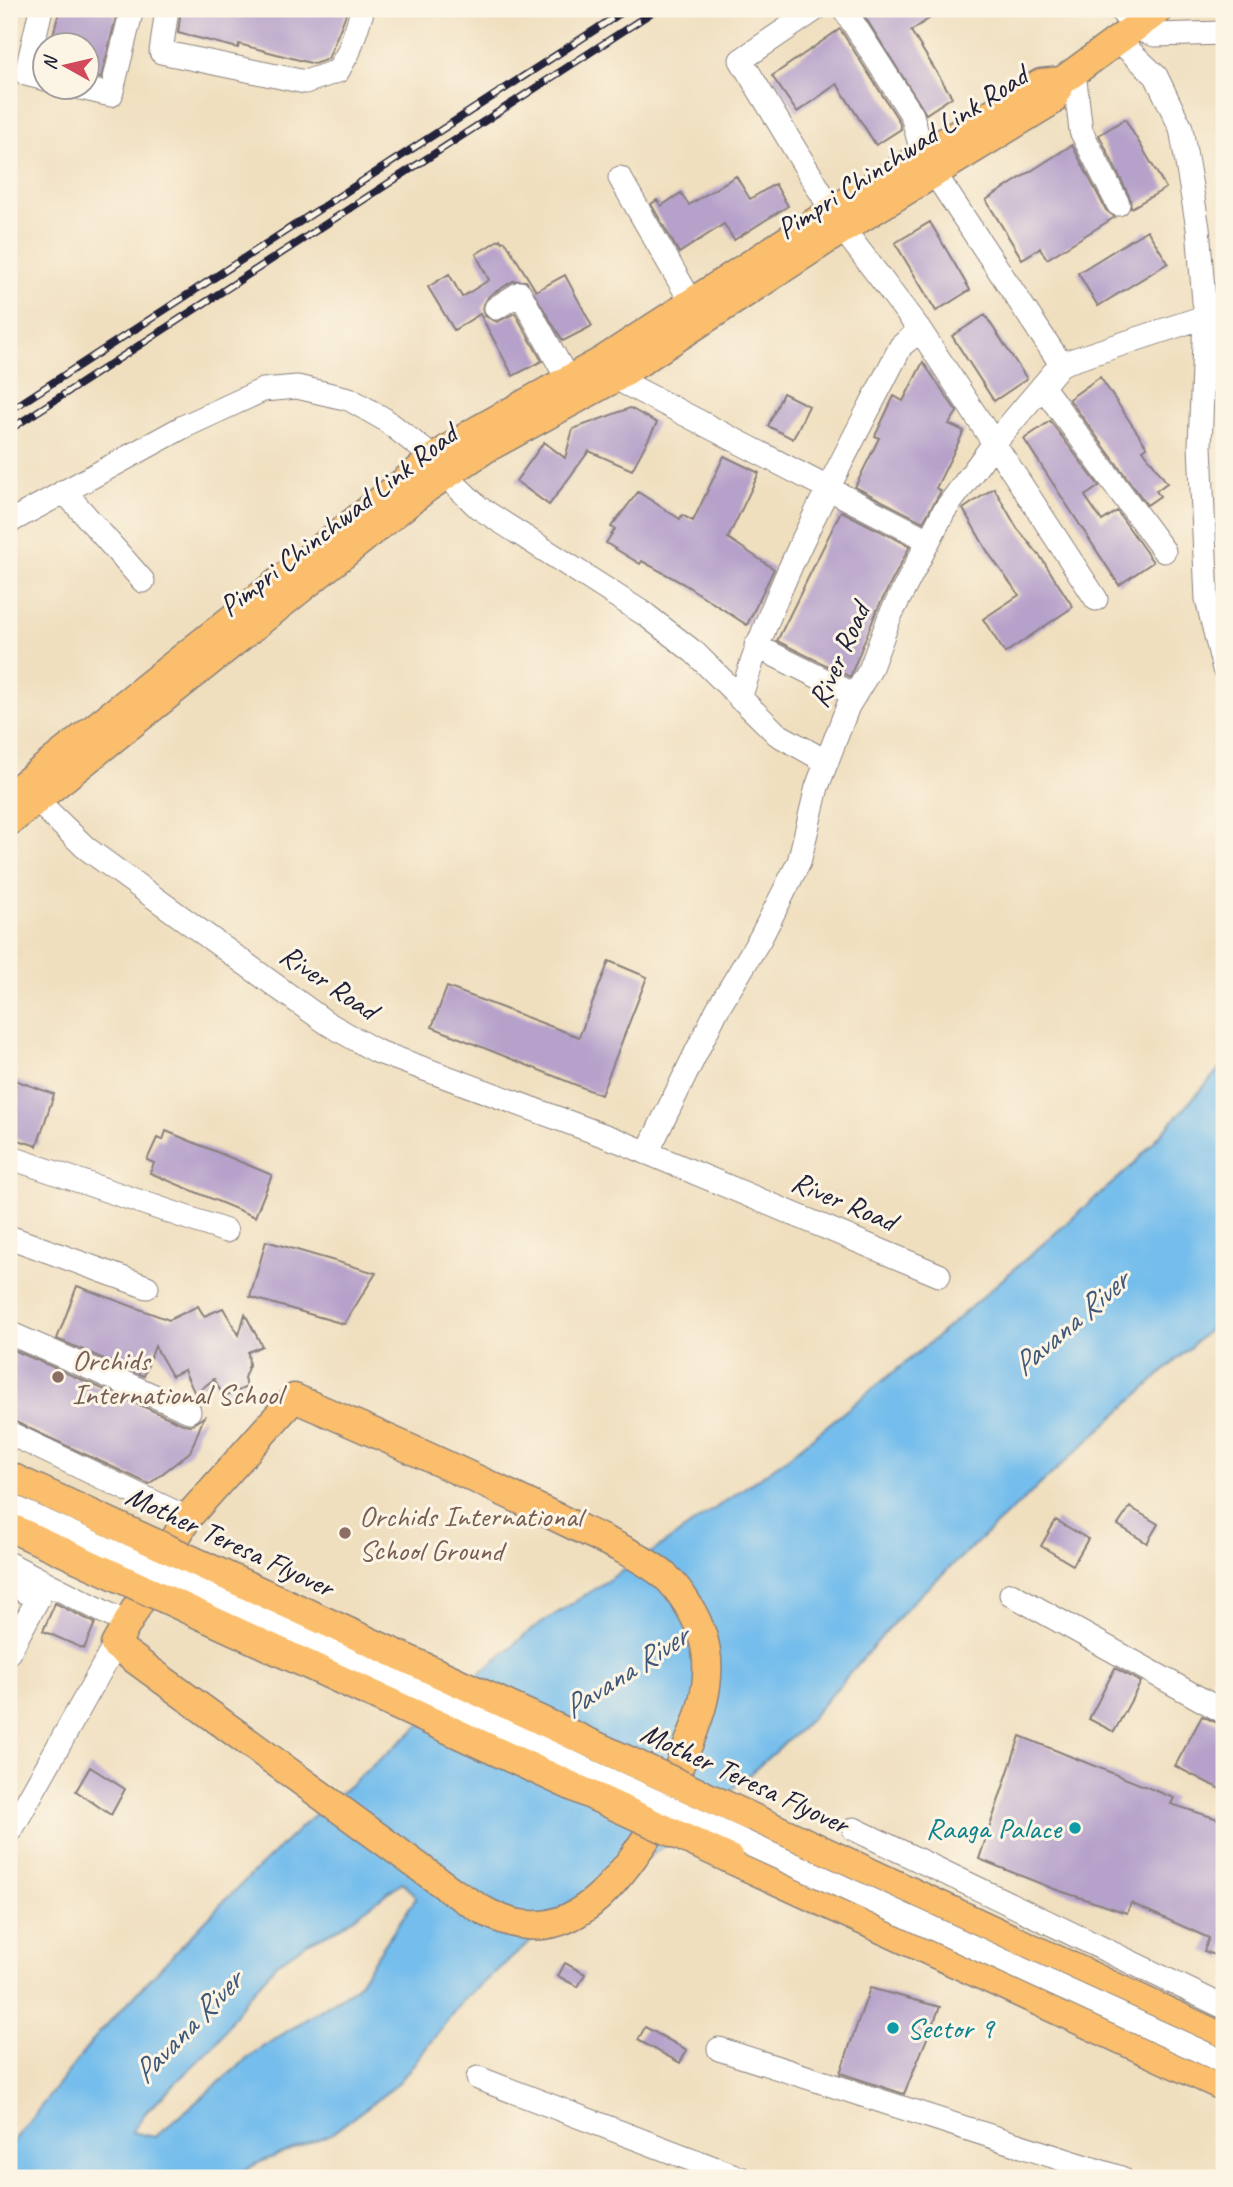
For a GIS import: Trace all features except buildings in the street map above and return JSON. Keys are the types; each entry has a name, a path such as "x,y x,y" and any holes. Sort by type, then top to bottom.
{"main road":[{"path":"1068,76 1136,20"},
{"name":"Pimpri Chinchwad Link Road","path":"9,822 23,794 439,467 474,432 568,380 623,364 692,303 929,164 1041,83 1068,76"},
{"name":"Pimpri Chinchwad Link Road","path":"439,467 485,449 623,364 837,220"},
{"path":"656,1825 626,1868 582,1912 556,1923 522,1925 492,1916 452,1891 216,1719 121,1634 187,1518 294,1398 448,1464 608,1543 664,1576 687,1604 703,1639 708,1678 696,1727 673,1781"},
{"name":"Mother Teresa Flyover","path":"9,1476 1224,2038"},
{"path":"9,1527 1224,2087"}],"street":[{"path":"36,32 41,9"},
{"path":"102,93 111,95 132,9"},
{"path":"167,9 161,52 305,82 338,71 349,51 363,9"},
{"path":"816,9 741,60 837,220 920,330 1096,599"},
{"path":"844,9 912,115 929,164 1061,364 1213,317"},
{"path":"1136,20 1154,35 1224,33"},
{"path":"1136,20 1156,76 1181,128 1199,228 1204,302 1213,317 1200,446 1206,599 1224,669"},
{"path":"32,48 26,74 32,76"},
{"path":"1068,76 1081,131 1118,204"},
{"path":"620,178 692,303"},
{"path":"496,308 520,293 568,380"},
{"path":"740,699 756,646 829,487 901,346 920,330"},
{"path":"623,364 829,487 928,540"},
{"name":"River Road","path":"647,1153 717,1010 761,937 799,862 817,787 827,762 855,695 870,670 890,616 928,540 944,511 995,442 1061,364"},
{"path":"1042,386 1164,551"},
{"path":"9,522 144,447 263,390 297,387 349,399 384,419 439,467 478,507 646,615 695,653 777,734 827,762"},
{"path":"64,491 143,581"},
{"path":"756,646 855,695"},
{"name":"River Road","path":"23,794 86,848 327,1023 376,1051 647,1153 939,1275"},
{"path":"9,1157 226,1231"},
{"path":"9,1237 147,1287"},
{"path":"9,1333 189,1411"},
{"path":"9,1433 187,1518"},
{"path":"9,1505 419,1689 596,1774 1224,2062"},
{"path":"9,1564 42,1591 121,1634 9,1834"},
{"path":"9,1583 42,1591"},
{"path":"9,1652 42,1591"},
{"path":"1011,1594 1224,1712"},
{"path":"854,1829 1224,2007"},
{"path":"719,2049 1121,2178"},
{"path":"478,2078 740,2178"}],"water":[{"name":"Pavana River","path":"1224,1064 1224,1316 911,1603 804,1726 683,1833 542,1932 463,2000 398,2084 331,2134 228,2178 9,2178 9,2147 98,2034 222,1903 303,1825 531,1630 664,1544 783,1461 926,1346 1131,1167","holes":["402,1882 416,1898 356,1987 255,2052 155,2137 132,2132 146,2112 218,2041 244,2001 276,1964 307,1943 341,1927"]}],"railway":[{"path":"9,411 627,9"},
{"path":"9,430 657,9"}],"place":[{"name":"Orchids International School","path":"58,1377"},
{"name":"Orchids International School Ground","path":"345,1533"},
{"name":"Raaga Palace","path":"1075,1828"},
{"name":"Sector 9","path":"893,2028"}]}
